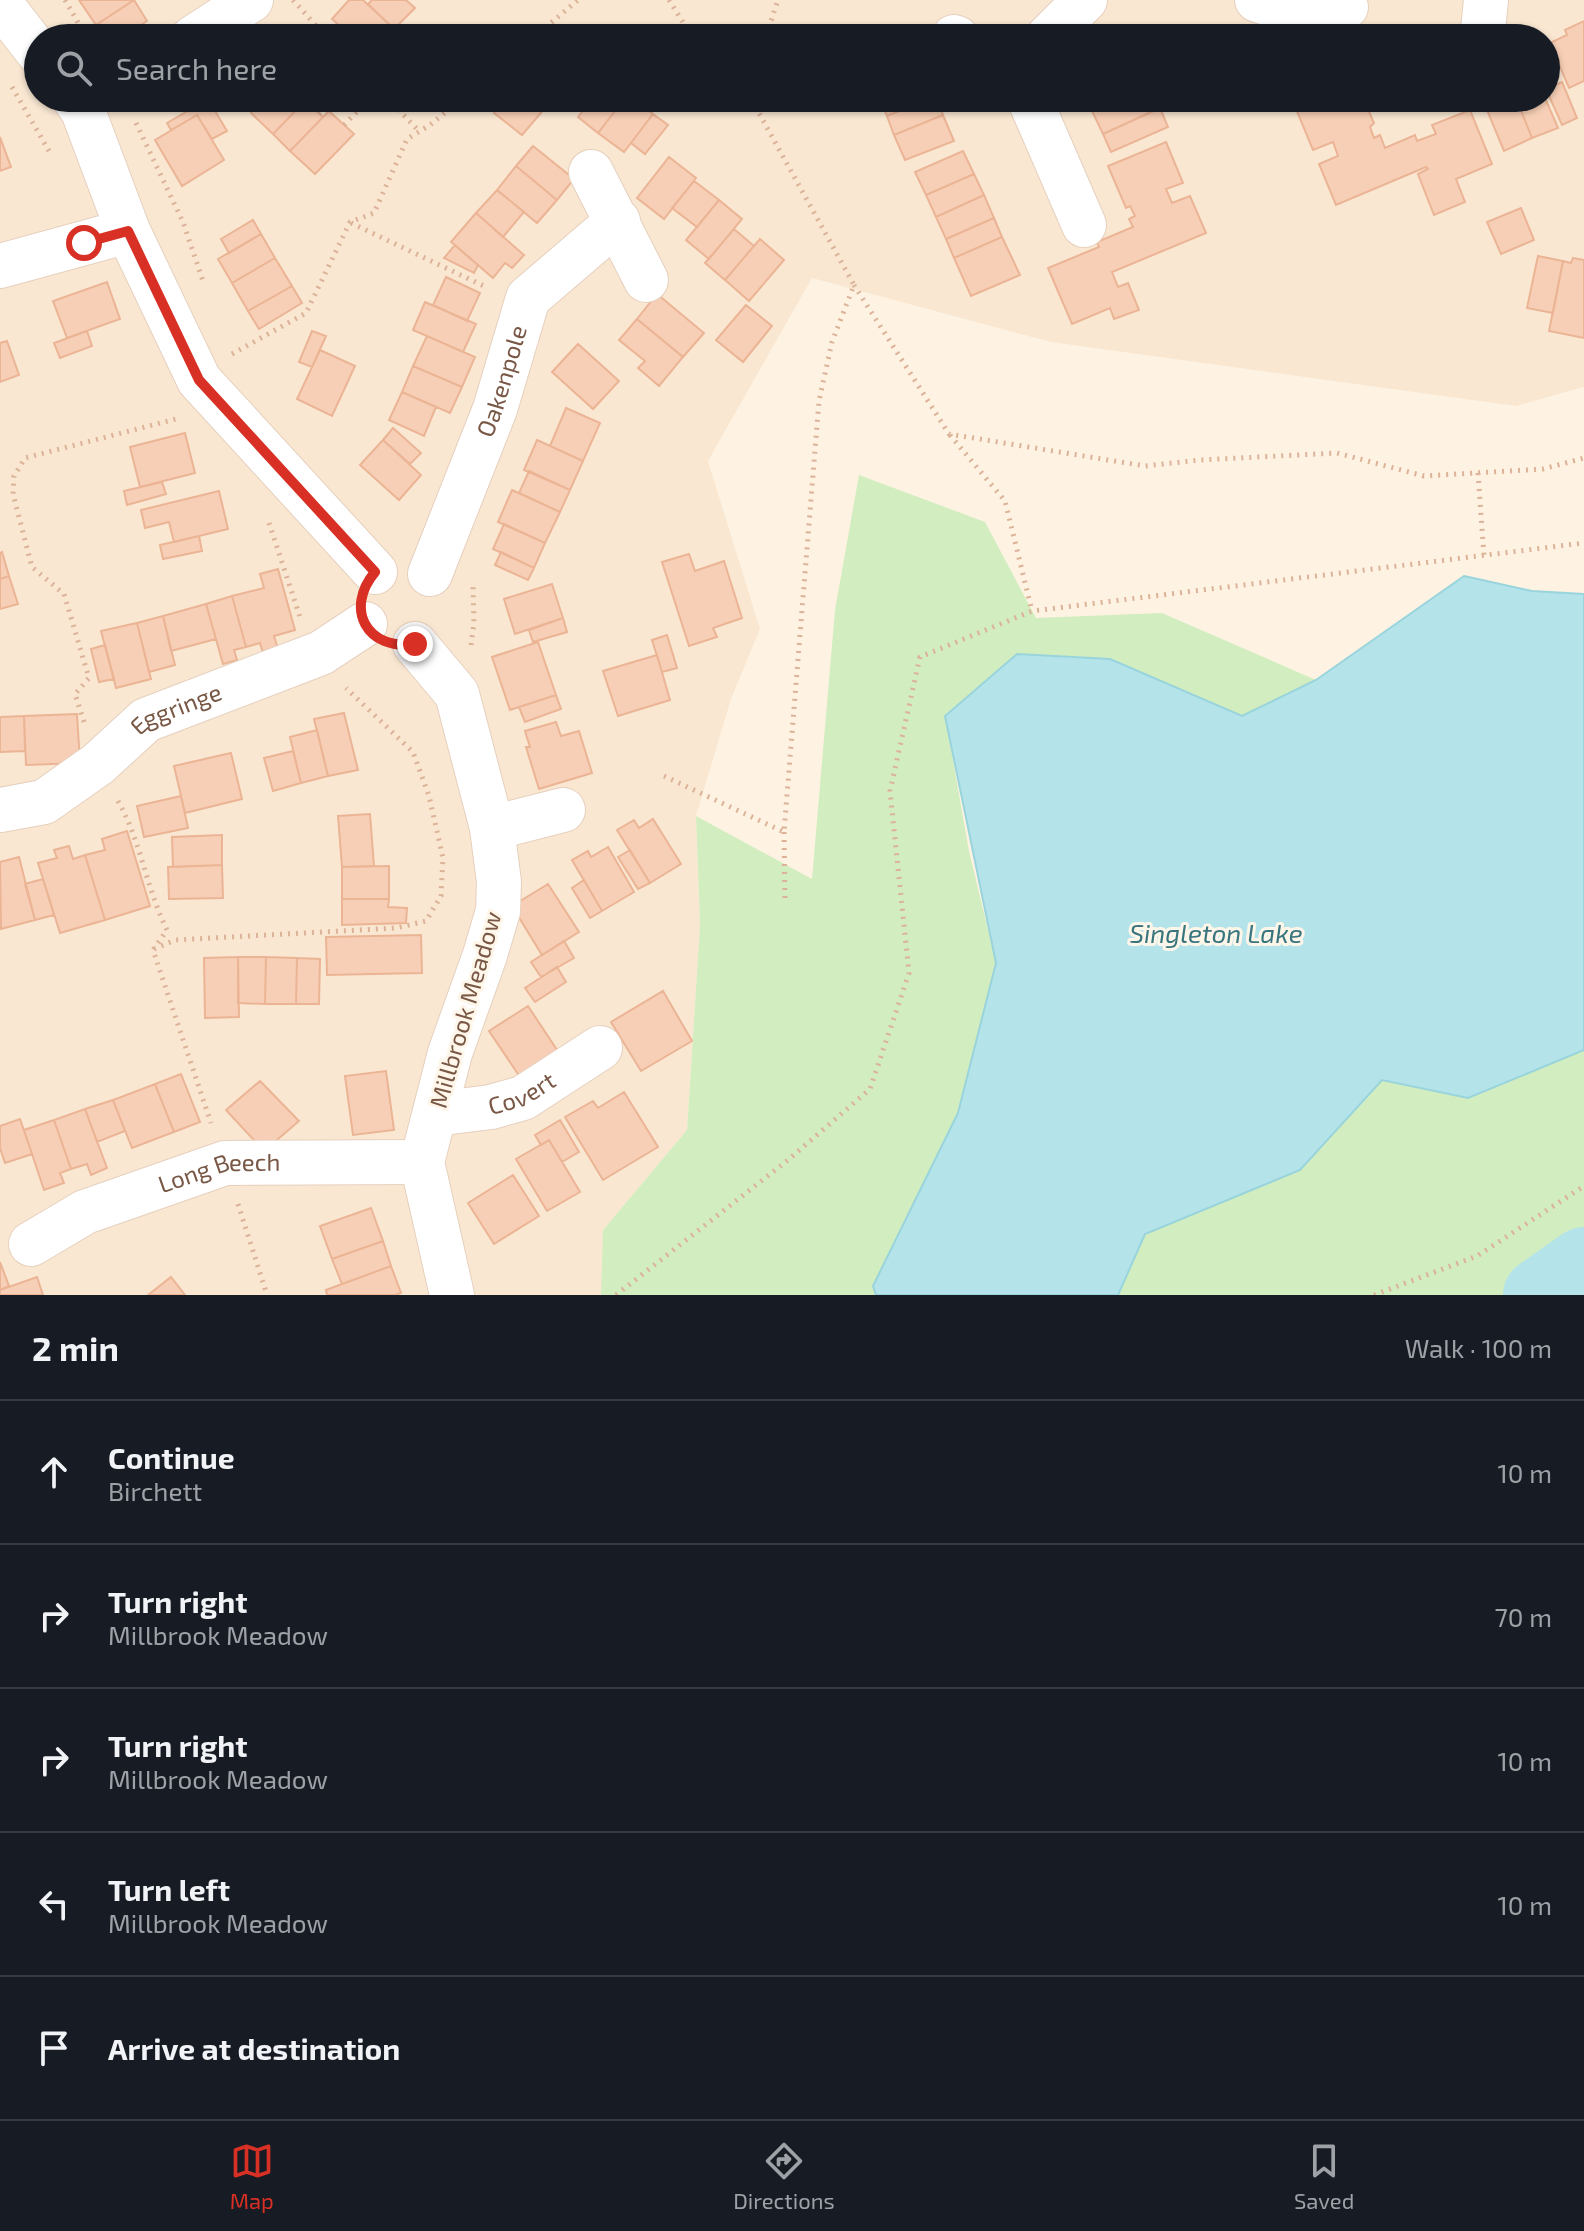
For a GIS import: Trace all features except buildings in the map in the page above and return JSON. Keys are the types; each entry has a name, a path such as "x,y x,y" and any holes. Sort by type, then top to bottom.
{"street":[{"path":"214,24 251,0"},
{"path":"1061,24 1085,0"},
{"path":"1257,0 1349,15"},
{"path":"1484,24 1486,0"},
{"path":"0,3 23,65"},
{"path":"99,112 128,231 199,380 375,572"},
{"path":"1035,112 1084,225"},
{"path":"591,172 646,280"},
{"name":"Oakenpole","path":"436,560 495,409 528,298 618,221"},
{"path":"0,266 128,231"},
{"path":"436,560 443,613 428,637 415,644 390,645 371,633 360,611 361,596 375,572 397,563 421,567 436,560"},
{"name":"Eggringe","path":"0,810 44,802 98,764 146,720 321,653 365,624"},
{"name":"Millbrook Meadow","path":"415,644 457,694 492,828 499,882 498,911 450,1053 422,1162 452,1295"},
{"path":"492,828 563,810"},
{"name":"Covert","path":"435,1114 491,1107 523,1098 600,1048"},
{"name":"Long Beech","path":"31,1244 85,1212 225,1163 422,1162"}],"path":[{"path":"65,0 79,24"},
{"path":"293,0 313,24"},
{"path":"550,24 578,0"},
{"path":"669,0 684,24"},
{"path":"770,24 778,0"},
{"path":"37,112 50,153"},
{"path":"102,112 183,222 207,294"},
{"path":"344,125 357,112"},
{"path":"401,112 420,132"},
{"path":"224,358 306,313 350,222 374,213 407,139 445,112"},
{"path":"758,112 854,285 949,434 1005,501 1032,611"},
{"path":"350,222 525,306"},
{"path":"785,903 784,832 819,401 832,342 854,285"},
{"path":"153,950 167,930 134,832 98,764 75,694 89,678 85,664 64,594 32,567 13,494 14,476 25,458 177,419 222,403"},
{"path":"949,434 1145,466 1337,453 1424,476 1543,469 1584,458"},
{"path":"1478,473 1484,556"},
{"path":"153,950 175,940 396,928 426,921 441,896 443,858 429,796 413,752 330,672 321,653 304,631 263,505 294,483"},
{"path":"616,1295 788,1160 870,1089 909,973 890,791 920,657 1032,611 1584,543"},
{"path":"436,560 464,558 471,571 474,623 470,657"},
{"path":"664,776 784,832"},
{"path":"153,950 267,1295"},
{"path":"1374,1295 1477,1256 1584,1186"}],"shaded area":[{"path":"0,0 1584,0 1584,387 1516,406 1051,342 812,278 708,461 760,629 731,699 696,816 700,926 687,1130 603,1230 602,1295 0,1295"}],"green space":[{"path":"859,475 985,522 1036,618 1162,613 1316,680 1242,716 1110,659 1017,654 945,715 969,851 996,963 958,1113 873,1286 876,1295 601,1295 603,1230 687,1130 700,926 696,816 812,879 835,610"},
{"path":"1584,1050 1584,1295 1118,1295 1145,1234 1300,1170 1382,1080 1468,1098"}],"water":[{"name":"Singleton Lake","path":"1464,576 1532,591 1584,594 1584,1050 1468,1098 1382,1080 1300,1170 1145,1234 1118,1295 876,1295 873,1286 958,1113 996,963 945,716 1017,654 1110,659 1242,716 1316,680"}],"waterway":[{"path":"1540,1295 1584,1264"}],"route":[{"path":"84,243 128,231 199,380 375,572 366,583 360,611 371,633 390,645 415,644"}]}
